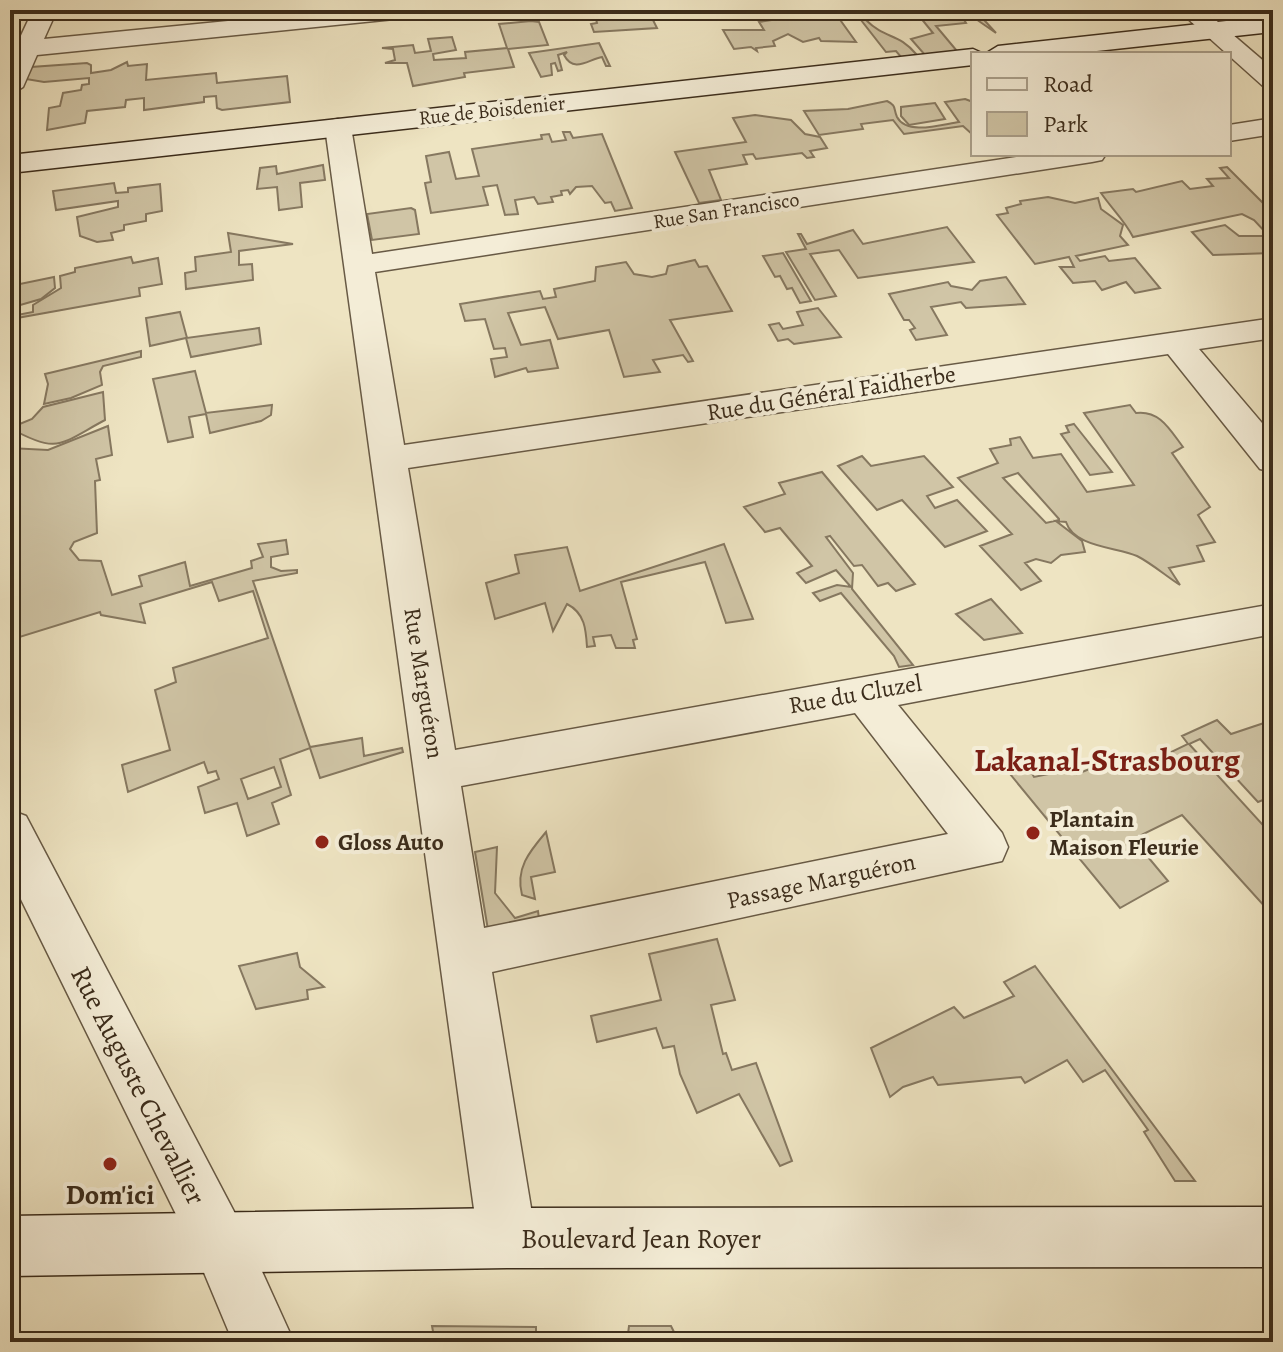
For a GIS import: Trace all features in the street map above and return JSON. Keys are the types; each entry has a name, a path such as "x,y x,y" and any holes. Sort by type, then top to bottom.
{"street":[{"path":"10,87 19,49 45,10"},
{"path":"19,49 414,10"},
{"path":"1190,10 1273,82"},
{"path":"1016,52 1273,24"},
{"name":"Rue de Boisdenier","path":"10,164 971,57"},
{"path":"1231,133 1273,126"},
{"name":"Rue Marguéron","path":"338,127 507,1238"},
{"name":"Rue San Francisco","path":"360,265 1079,156"},
{"name":"Rue du Général Faidherbe","path":"390,459 1273,328"},
{"path":"1176,342 1273,460"},
{"name":"Rue du Cluzel","path":"438,772 1273,619"},
{"name":"Passage Marguéron","path":"465,955 985,847 864,693"},
{"name":"Rue Auguste Chevallier","path":"10,830 220,1243 264,1342"},
{"name":"Boulevard Jean Royer","path":"10,1246 507,1238 1273,1237"}],"green space":[{"path":"648,10 657,28 594,32 591,24 597,23 596,19"},
{"path":"772,10 797,10 799,13 833,10 856,42 821,41 819,38 803,42 788,34 773,41 775,46 756,48 757,51 751,47 734,49 723,30 764,30 759,22 778,19"},
{"path":"884,10 975,10 996,33 973,17 963,18 966,23 936,26 957,51 925,55 911,39 933,33 916,12"},
{"path":"861,20 904,43 917,55 901,57 896,51 886,52"},
{"path":"539,22 548,45 508,49 514,67 464,73 465,77 413,86 407,63 385,63 395,60 393,49 382,48 413,45 415,53 431,51 428,39 452,37 456,50 433,54 434,60 466,58 465,52 507,48 499,24"},
{"path":"599,43 610,66 606,66 602,57 572,64 564,55 567,52 558,55 562,70 558,71 555,63 551,64 552,75 541,77 529,53"},
{"path":"127,62 128,66 147,64 146,80 216,73 217,83 287,76 290,102 222,110 217,108 216,96 204,97 204,102 144,110 144,98 126,100 125,107 87,111 85,123 47,130 49,108 60,106 63,93 81,90 82,85 89,84 89,78 44,82 26,79 31,67 87,63 91,65 91,73 111,70"},
{"path":"965,99 971,101 971,133 963,126 904,134 893,120 861,124 863,129 819,135 804,111 848,109 887,101 894,106 902,123 909,126 959,122 945,102"},
{"path":"935,103 945,119 909,125 901,116 901,107"},
{"path":"755,115 791,120 805,134 820,137 827,148 810,151 814,157 807,158 802,153 756,159 753,154 743,155 747,164 709,170 721,200 699,203 675,152 746,142 733,118"},
{"path":"563,132 570,132 573,138 602,134 632,208 615,211 611,202 605,203 592,186 576,187 570,194 568,190 561,191 562,195 551,197 553,202 538,204 534,197 515,200 518,214 505,215 497,185 483,187 488,205 431,213 425,183 431,182 426,156 449,152 456,179 479,176 472,149 542,139 541,135 549,134 552,142 566,140"},
{"path":"323,165 325,180 300,183 302,207 279,210 277,187 257,189 260,168 276,166 277,174"},
{"path":"1227,167 1273,213 1273,253 1213,255 1192,232 1225,225 1239,236 1269,236 1254,220 1242,214 1133,237 1101,193 1133,189 1136,192 1182,181 1190,189 1213,186 1207,179 1229,178 1220,168"},
{"path":"114,183 116,193 128,192 128,188 160,184 162,211 146,214 146,221 124,225 124,230 111,233 113,240 97,242 80,236 77,217 118,207 118,201 56,210 53,191"},
{"path":"1048,197 1075,203 1098,198 1101,209 1123,225 1120,236 1128,245 1076,256 1080,261 1105,256 1109,261 1135,258 1160,288 1135,293 1126,282 1102,290 1095,281 1073,283 1060,267 1074,267 1069,257 1035,264 997,215 1008,213 1006,208 1021,204 1020,201"},
{"path":"415,210 419,234 372,240 367,214"},
{"path":"947,227 974,262 858,278 839,250 810,254 836,296 815,300 786,252 806,249 798,234 807,244 853,230 863,244"},
{"path":"228,233 293,244 239,251 239,265 252,264 253,280 186,289 185,273 196,271 195,257 231,252"},
{"path":"783,253 811,301 800,303 792,288 787,289 780,276 775,277 763,256"},
{"path":"131,257 133,263 158,258 162,284 139,288 140,296 17,318 17,315 33,312 33,305 61,288 60,276 75,272 75,268"},
{"path":"695,260 699,267 707,266 732,311 670,320 693,361 688,362 683,355 653,360 660,372 624,377 609,330 558,339 545,307 508,313 521,345 550,340 558,368 528,372 526,368 495,377 491,359 507,357 505,348 494,349 485,319 465,321 460,304 540,291 543,299 556,297 554,289 595,281 596,267 626,262 634,274 652,277 666,274 668,266"},
{"path":"54,277 55,288 41,299 10,308 10,286"},
{"path":"1006,277 1025,304 966,308 961,302 931,307 947,335 916,340 910,330 915,328 909,320 904,320 889,294 948,282 951,286 972,290 980,281"},
{"path":"818,308 841,337 794,344 788,339 778,341 769,325 779,323 783,329 803,325 797,312"},
{"path":"180,312 187,338 259,328 261,344 191,357 186,338 150,346 146,318"},
{"path":"141,351 141,357 103,366 100,372 102,385 71,398 44,404 48,384 45,374"},
{"path":"195,371 206,413 272,405 271,415 261,421 210,433 206,414 189,417 193,437 168,442 153,379"},
{"path":"103,392 105,420 68,440 49,444 39,442 10,428 32,419 43,407"},
{"path":"1130,405 1136,413 1158,418 1183,447 1172,453 1210,507 1198,515 1215,542 1197,546 1204,561 1169,568 1180,585 1137,556 1078,537 1066,522 1056,521 1082,541 1085,552 1061,555 1051,563 1036,559 1025,563 1041,581 1021,590 980,546 1012,534 958,478 998,463 990,449 1011,445 1010,439 1020,437 1033,458 1061,454 1087,492 1134,485 1084,413","holes":["1018,473 1059,519 1046,523 1003,478"]},
{"path":"1074,424 1112,472 1090,475 1061,434 1069,432 1066,426"},
{"path":"108,426 112,455 96,459 100,480 95,481 97,533 74,542 70,549 79,560 101,561 112,595 142,586 139,576 185,562 190,586 252,568 251,561 263,557 258,544 286,540 288,554 271,557 271,567 281,571 297,570 297,573 253,581 310,747 362,738 364,756 402,748 403,752 320,778 310,748 280,759 291,795 272,803 279,824 247,836 237,803 205,813 198,787 219,779 216,771 208,773 204,762 128,792 122,765 170,750 155,690 176,682 173,668 268,638 253,591 219,601 212,582 140,604 145,623 101,615 100,612 10,640 10,448 48,450","holes":["274,767 281,787 248,799 241,779"]},
{"path":"862,456 871,466 924,456 953,487 927,496 935,508 957,500 987,531 945,547 902,500 877,510 838,466"},
{"path":"822,472 915,584 896,591 888,583 878,586 862,565 854,566 830,536 826,537 853,573 852,589 913,665 899,667 894,656 841,593 820,601 813,593 837,585 851,587 836,570 806,583 797,573 812,566 780,528 765,532 744,507 785,494 779,483"},
{"path":"724,544 753,619 726,623 705,562 621,582 637,639 633,640 635,648 616,648 611,635 593,637 595,646 587,647 581,617 567,604 553,631 545,603 495,619 486,583 519,573 515,555 567,547 580,591"},
{"path":"991,599 1022,633 984,640 956,614"},
{"path":"1217,720 1231,734 1270,721 1273,726 1273,796 1258,802 1200,739 1189,744 1273,836 1273,906 1267,909 1182,815 1133,839 1168,881 1120,908 1010,774 1030,770 1034,777 1064,771 1062,764 1067,763 1077,774 1107,762 1132,771 1188,744 1182,736"},
{"path":"546,832 555,872 531,877 535,899 522,895 522,868"},
{"path":"497,847 495,893 515,918 538,911 539,919 488,930 475,852"},
{"path":"717,939 735,1000 711,1005 723,1054 726,1053 732,1070 756,1063 792,1161 780,1166 739,1094 697,1113 680,1074 674,1046 663,1048 656,1028 597,1042 591,1016 661,1000 649,954"},
{"path":"297,953 300,967 324,987 307,990 308,999 256,1009 239,966"},
{"path":"1035,966 1195,1181 1175,1181 1144,1132 1148,1130 1105,1070 1083,1082 1067,1060 1025,1083 1021,1077 938,1085 933,1077 903,1087 890,1097 871,1048 954,1007 964,1018 1014,996 1004,982"},
{"path":"432,1326 536,1327 536,1342 435,1342"},
{"path":"629,1326 671,1326 679,1342 615,1342 628,1334"}],"place":[{"name":"Plantain Maison Fleurie","path":"1033,833"},
{"name":"Gloss Auto","path":"322,842"},
{"name":"Dom'ici","path":"110,1164"}],"district":[{"name":"Lakanal-Strasbourg","path":"1107,760"}]}
